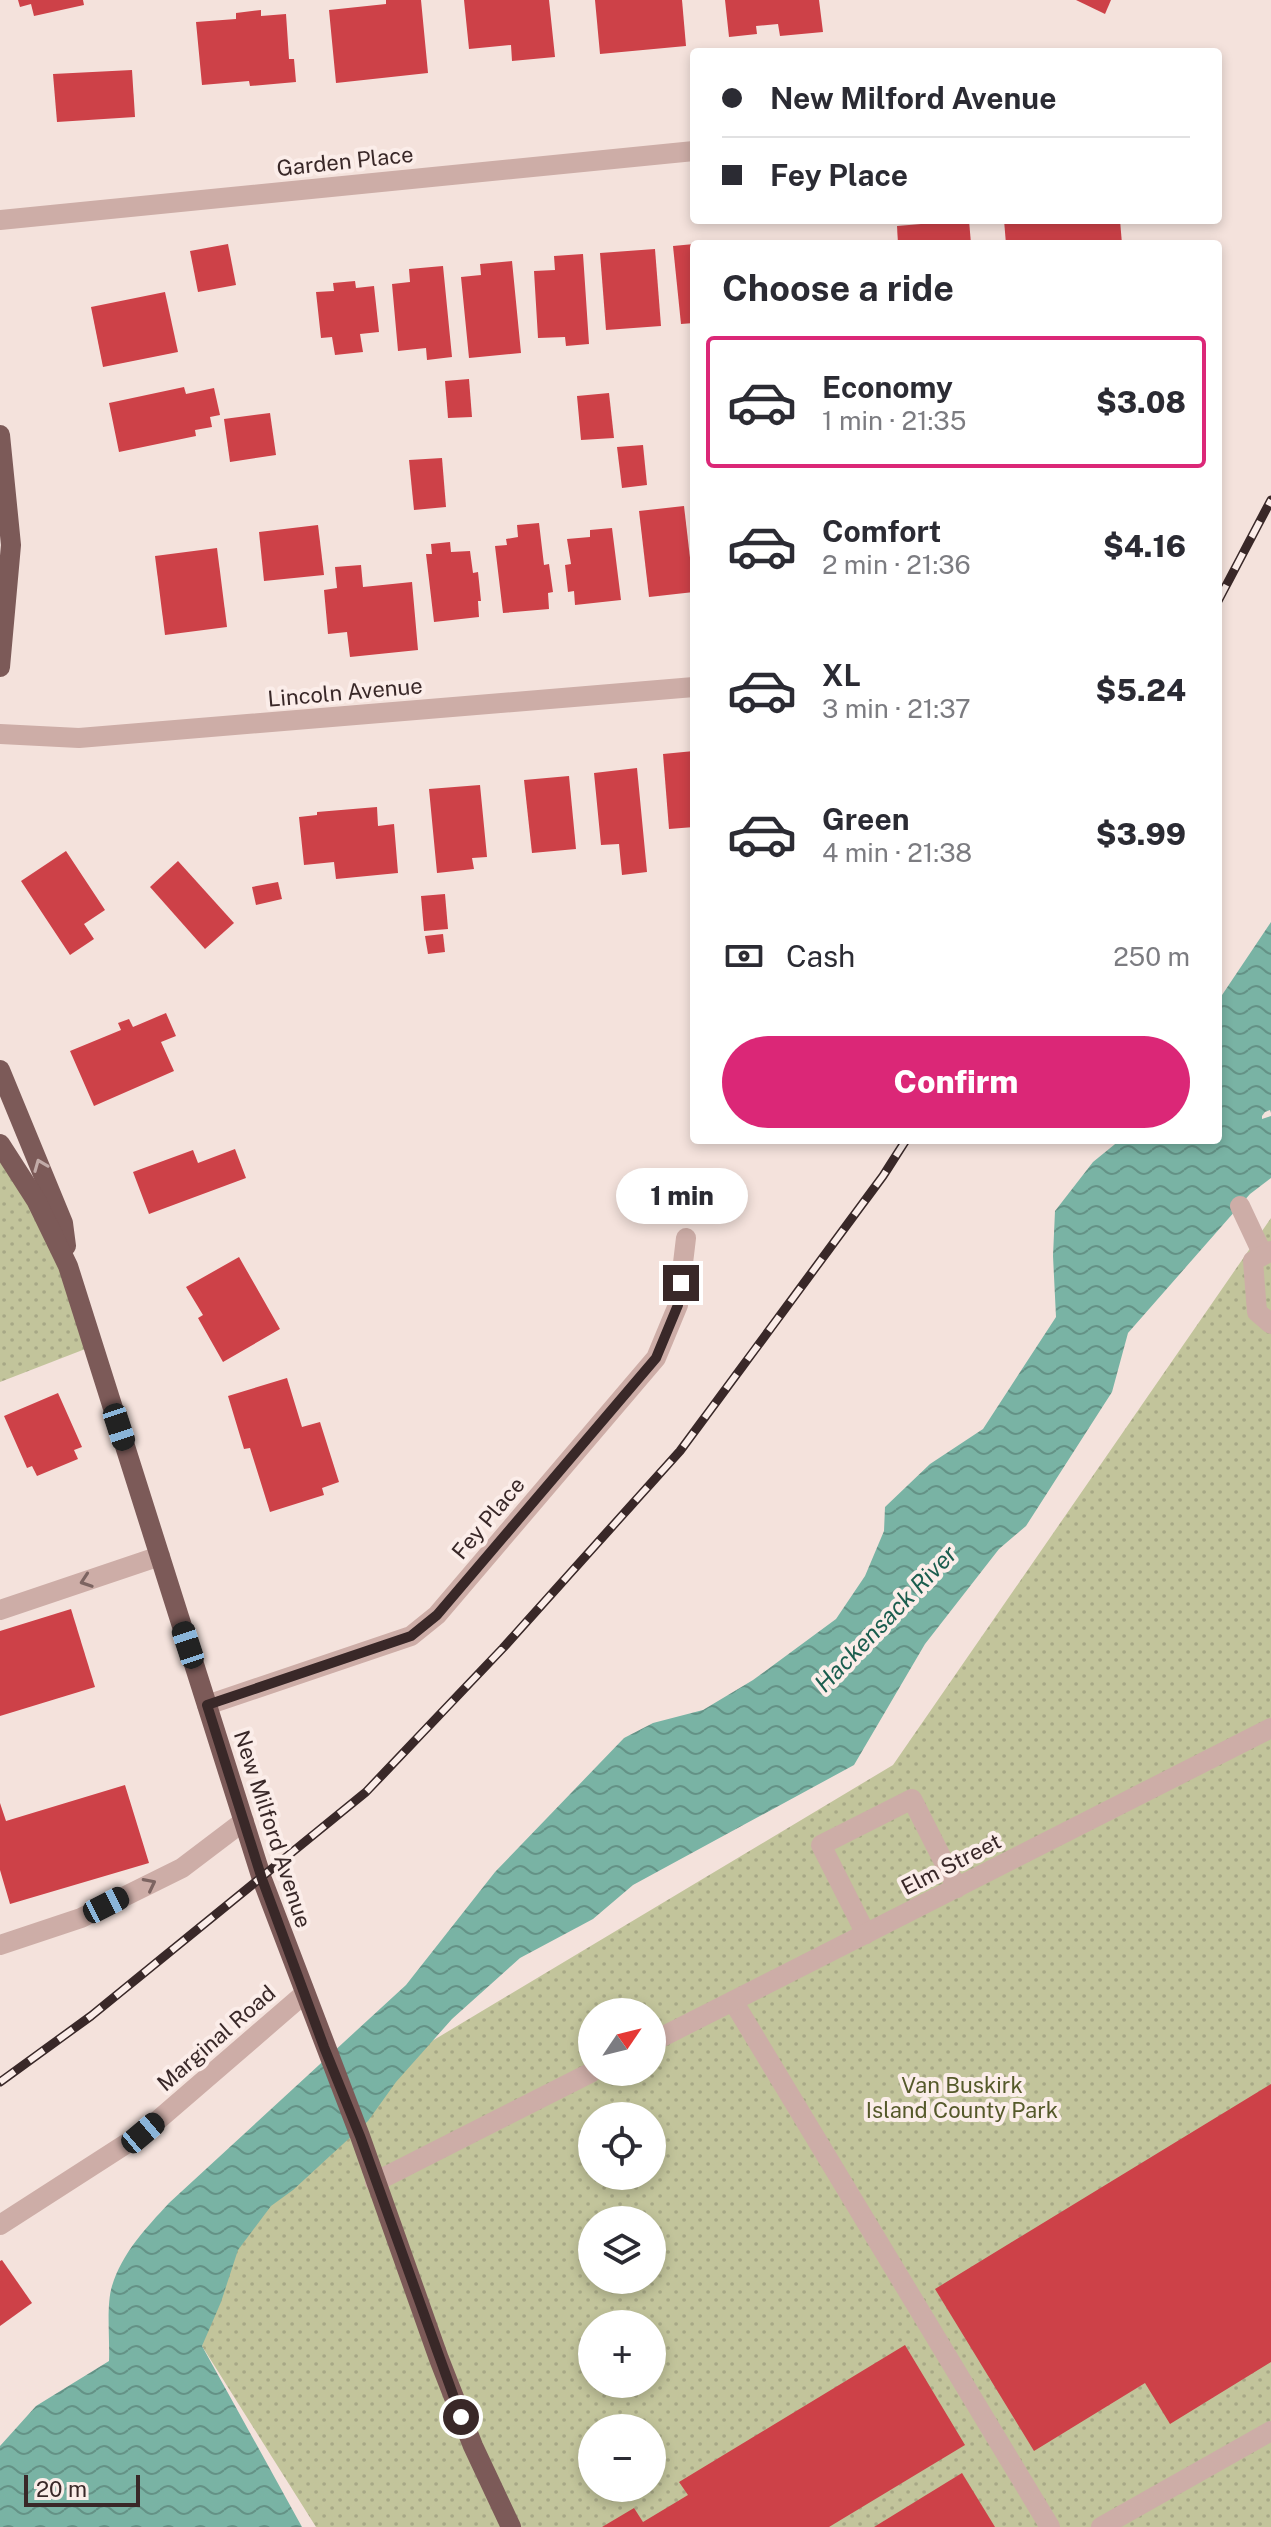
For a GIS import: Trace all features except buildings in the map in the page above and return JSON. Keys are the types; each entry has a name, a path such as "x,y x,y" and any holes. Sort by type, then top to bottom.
{"main road":[{"path":"0,435 11,545 0,667"},
{"path":"0,1070 63,1223 68,1266"},
{"name":"New Milford Avenue","path":"0,1144 36,1200 68,1266 244,1821 304,1994 473,2446 511,2527"}],"street":[{"name":"Garden Place","path":"0,220 690,151"},
{"name":"Lincoln Avenue","path":"0,734 79,738 690,687"},
{"path":"1240,1206 1267,1253 1253,1261 1257,1312 1271,1324"},
{"name":"Fey Place","path":"207,1705 411,1636 437,1615 656,1358 678,1305 686,1238"},
{"path":"0,1610 160,1556"},
{"name":"Elm Street","path":"666,2035 1271,1728"},
{"path":"866,1934 821,1845 912,1799 957,1888"},
{"path":"0,1945 81,1918 182,1868 244,1821"},
{"name":"Marginal Road","path":"0,2225 143,2133 304,1994"},
{"path":"733,2001 1050,2527"},
{"path":"375,2182 578,2079"},
{"path":"1101,2527 1271,2431"}],"green space":[{"path":"0,1144 36,1200 93,1346 0,1382"},
{"name":"Van Buskirk Island County Park","path":"1271,1218 1271,2527 316,2527 202,2346 225,2237 422,2047 893,1765"}],"water":[{"name":"Hackensack River","path":"1271,922 1271,1113 1270,1110 1265,1112 1262,1119 1271,1116 1271,1178 1250,1194 1128,1333 1112,1392 1026,1526 999,1549 925,1644 854,1765 633,1885 593,1919 520,1958 452,2019 396,2082 368,2121 293,2190 271,2206 238,2250 202,2346 302,2527 0,2527 0,2446 36,2406 109,2361 112,2286 128,2252 152,2222 406,1985 495,1872 624,1738 653,1723 703,1710 753,1680 836,1619 865,1576 884,1531 885,1507 930,1464 983,1429 1056,1317 1053,1256 1055,1211 1093,1162 1115,1144 1222,1144 1222,995"}],"railway":[{"path":"1222,593 1271,500"},
{"path":"0,2082 91,2016 366,1792 503,1648 680,1451 903,1144"}],"route":[{"path":"461,2417 360,2136 262,1879 207,1705 411,1636 437,1615 656,1358 678,1305 681,1283"}]}
